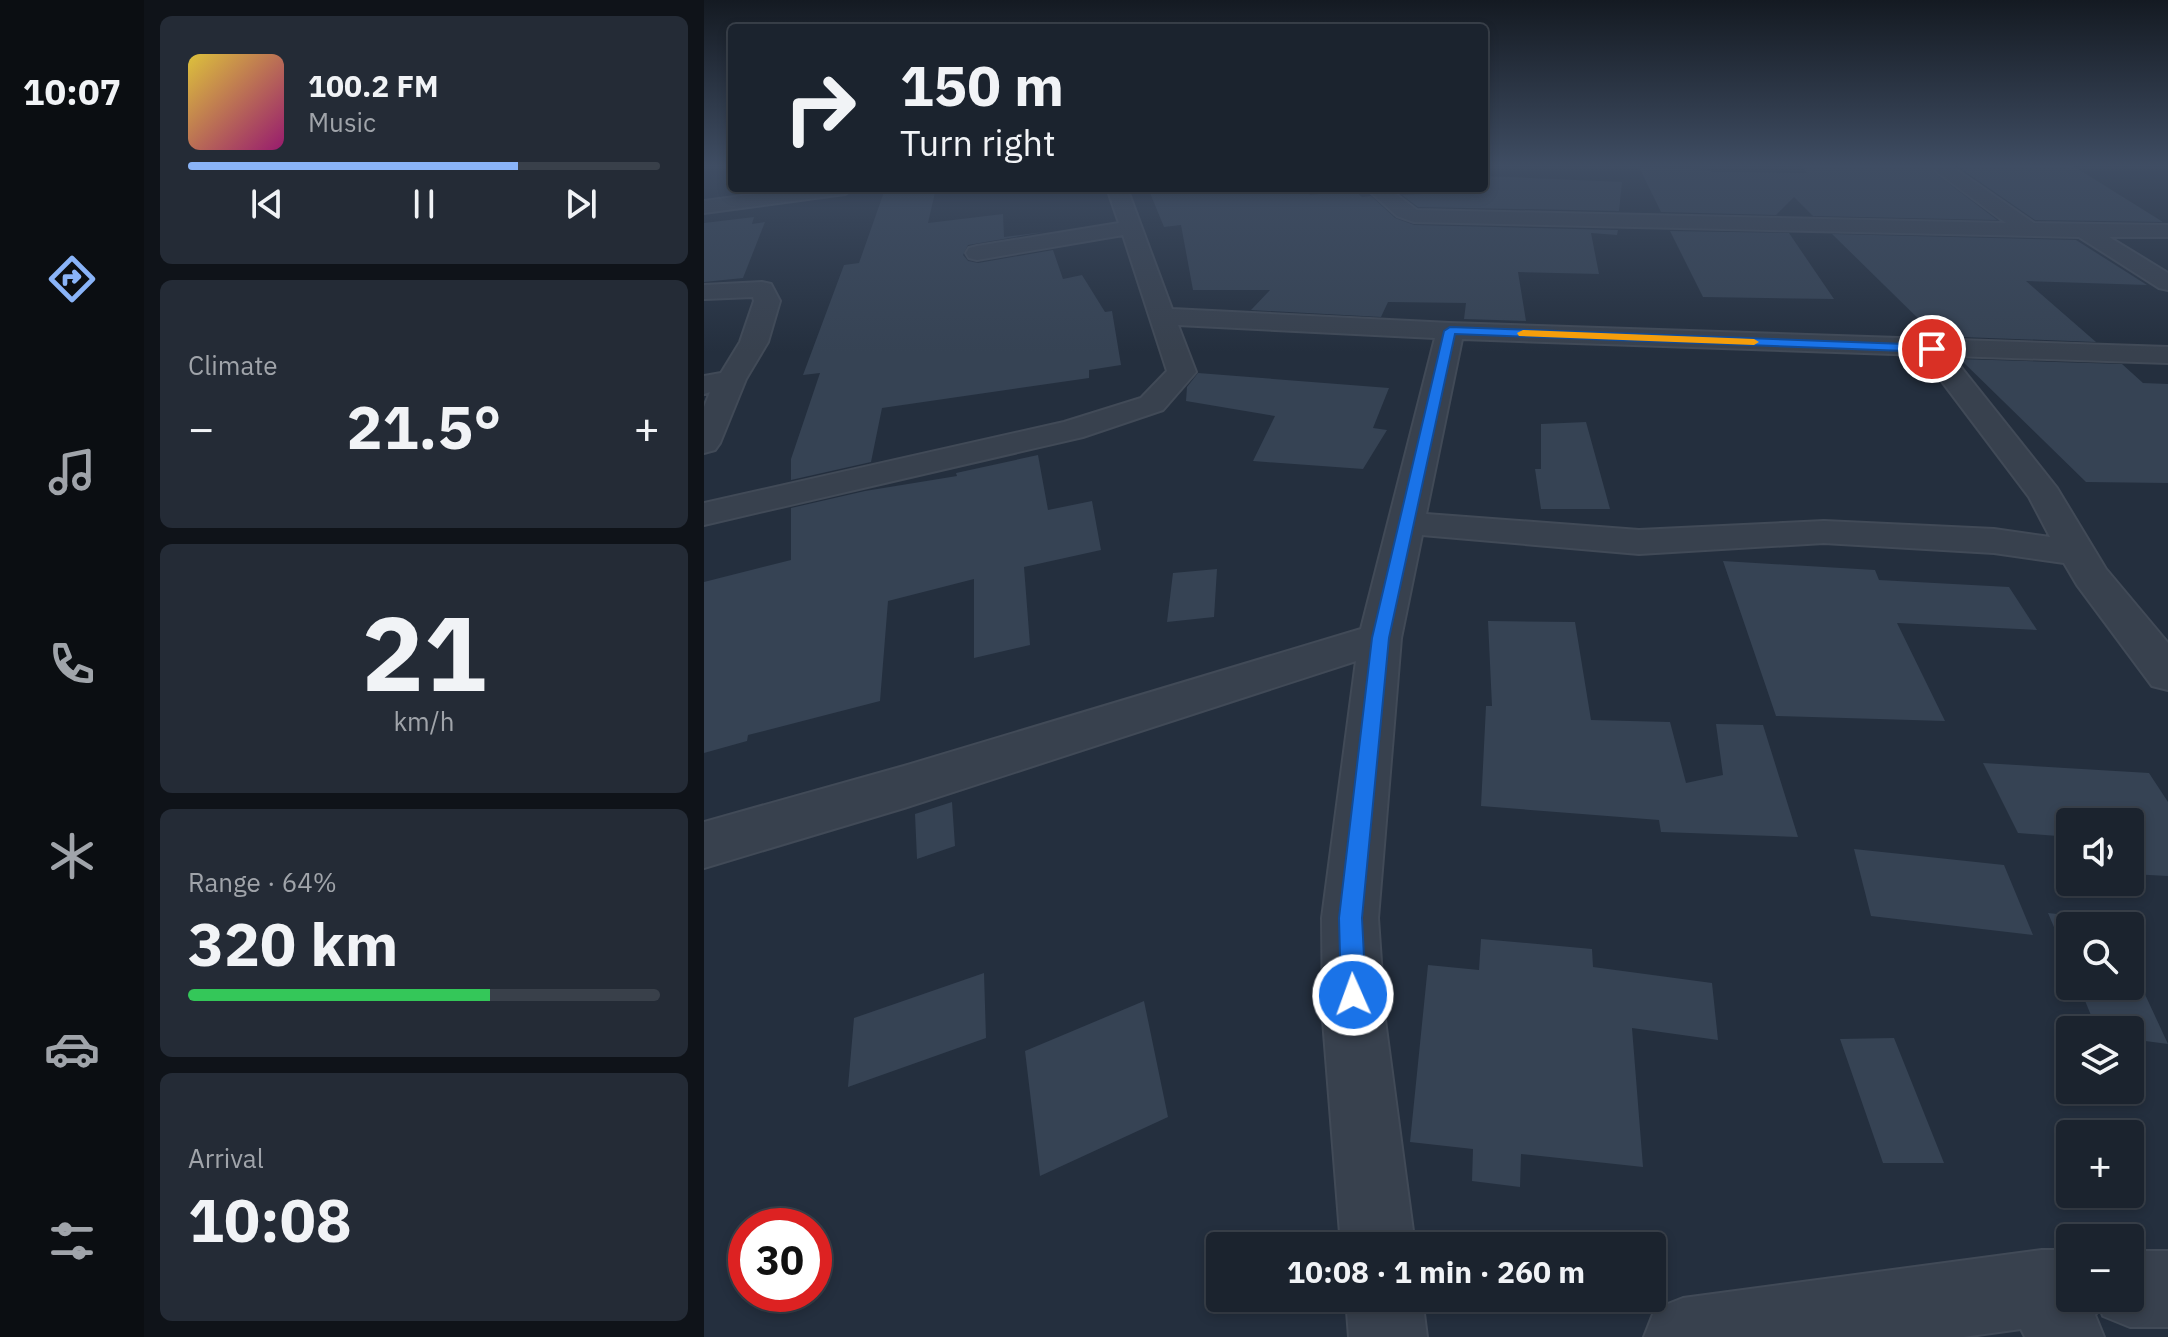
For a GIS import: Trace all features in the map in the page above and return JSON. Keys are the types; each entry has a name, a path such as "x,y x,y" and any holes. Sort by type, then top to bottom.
{"street":[{"path":"1834,226 2168,231"},
{"path":"704,514 1072,430 1152,404 1182,372 1131,227 977,253"},
{"path":"2081,229 2168,283"},
{"path":"704,292 762,289 767,301 754,342 718,382 704,443"},
{"path":"1162,316 1450,331 2168,355"},
{"path":"1377,1232 1354,1020 1350,918 1380,638 1450,331"},
{"path":"1932,349 2045,495 2091,576 2168,674"},
{"path":"1406,523 1639,542 1824,532 1994,541 2078,553"},
{"path":"704,845 904,787 1380,638"},
{"path":"2144,1289 2168,1289"},
{"path":"1683,1337 2056,1304"},
{"path":"1385,1312 1388,1337"}],"building":[{"path":"704,226 763,226 743,278 704,282"},
{"path":"872,226 1004,226 1004,237 1044,232 968,245 963,255 968,261 978,263 1053,250 1063,279 1082,275 1105,312 1112,311 1121,365 1089,370 1089,378 882,408 871,462 791,480 791,459 820,373 803,375 844,265 859,263"},
{"path":"1181,226 1618,230 1617,235 1591,233 1599,274 1518,272 1526,321 1464,319 1466,303 1388,302 1381,317 1251,310 1270,290 1193,290"},
{"path":"1670,231 1789,233 1834,299 1703,297"},
{"path":"1832,234 2076,240 2147,285 2026,281 2096,342 1936,336"},
{"path":"1960,359 2122,364 2143,383 2168,384 2168,483 2086,482"},
{"path":"1198,373 1389,388 1373,428 1387,430 1363,469 1253,461 1275,416 1186,401 1187,387"},
{"path":"1586,422 1610,509 1541,509 1535,469 1541,469 1541,424"},
{"path":"1038,455 1048,510 1092,501 1101,550 1024,567 1030,645 974,658 974,579 888,601 880,701 748,735 747,741 704,753 704,582 791,560 791,508 865,491 957,476 956,473"},
{"path":"1723,561 1875,570 1879,580 2009,587 2037,630 1897,623 1945,721 1776,716"},
{"path":"1217,569 1214,617 1167,622 1173,573"},
{"path":"1488,621 1575,622 1591,720 1670,722 1686,783 1723,775 1716,724 1763,725 1798,837 1661,832 1659,820 1481,806 1486,706 1492,706"},
{"path":"1983,763 2149,773 2168,802 2168,876 2144,875 2144,808 2056,808 2056,836 2018,833"},
{"path":"952,802 955,846 917,859 915,814"},
{"path":"1854,849 2004,865 2033,935 1871,916"},
{"path":"2048,913 2056,914 2056,932"},
{"path":"1481,939 1592,949 1593,967 1712,983 1718,1040 1632,1028 1643,1167 1521,1154 1520,1187 1472,1181 1473,1149 1410,1142 1428,965 1479,970"},
{"path":"984,973 986,1038 848,1087 854,1018"},
{"path":"2144,992 2168,1044 2144,1041 2144,1016 2091,1016 2085,1000 2144,1000"},
{"path":"1144,1001 1168,1117 1040,1176 1025,1051"},
{"path":"1894,1038 1944,1163 1883,1163 1840,1039"}],"slow traffic":[{"path":"1523,333 1754,342"}],"route":[{"path":"1353,995 1350,918 1380,638 1450,331 1932,349"}]}
